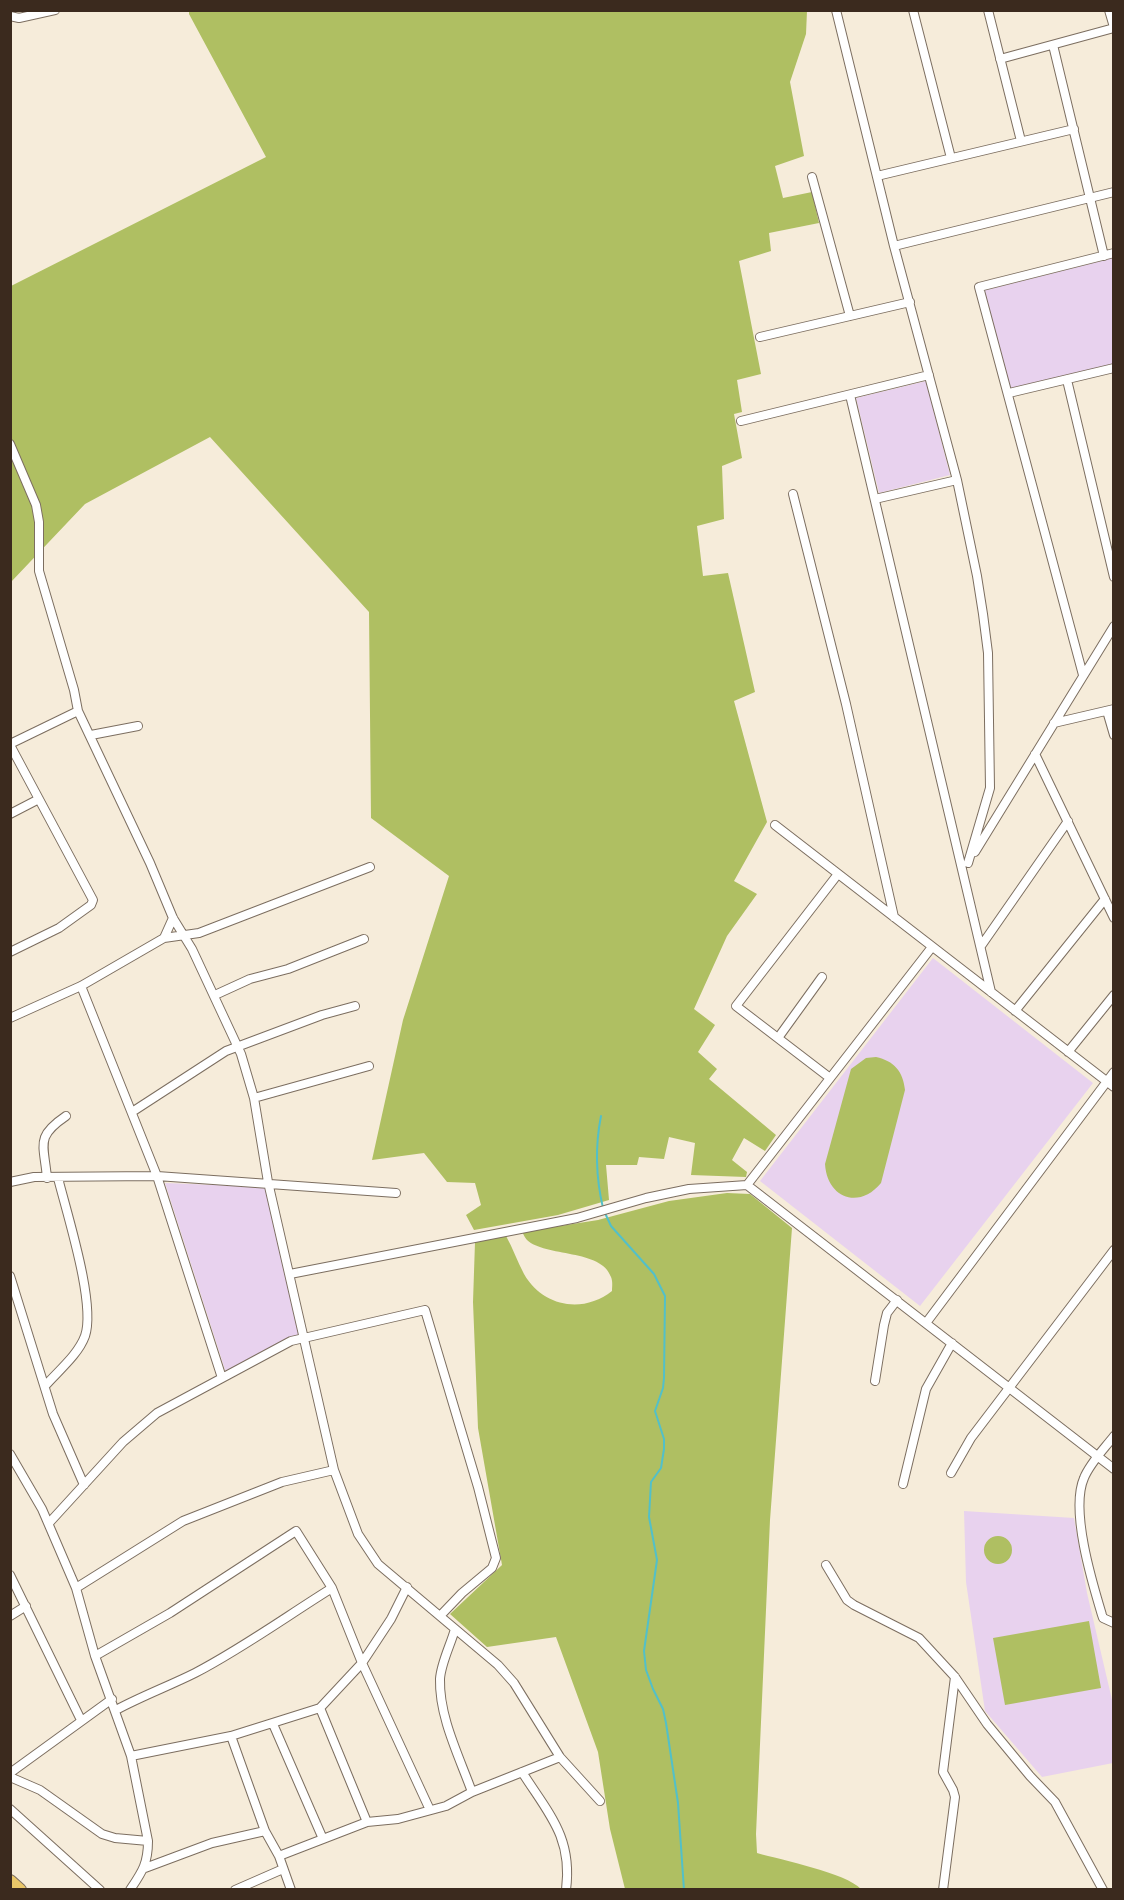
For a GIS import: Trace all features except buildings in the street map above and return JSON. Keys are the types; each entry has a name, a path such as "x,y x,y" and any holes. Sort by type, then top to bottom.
{"main road":[{"path":"10,1881 20,1890"}],"street":[{"path":"10,16 19,18 51,13 55,10"},
{"path":"836,10 894,246 957,480 978,576 988,663 990,788 968,863"},
{"path":"913,10 951,158"},
{"path":"988,10 1021,141"},
{"path":"1000,59 1113,28 1109,10"},
{"path":"1053,45 1104,256"},
{"path":"877,176 1074,129"},
{"path":"812,177 850,316"},
{"path":"894,246 1113,192"},
{"path":"1083,675 979,287 1113,253"},
{"path":"760,337 910,302"},
{"path":"1009,393 1113,368"},
{"path":"741,421 929,375"},
{"path":"1067,380 1113,577"},
{"path":"850,395 991,992"},
{"path":"10,444 36,505 39,522 39,571 78,711 150,863 173,918 215,994 239,1046 254,1098 268,1182 334,1470 358,1534 369,1553 387,1572 498,1665 514,1683 560,1757 600,1801"},
{"path":"875,499 957,480"},
{"path":"793,494 846,704 894,917"},
{"path":"963,871 1112,630"},
{"path":"1054,723 1110,710 1113,735"},
{"path":"10,952 59,928 91,905 93,900 10,744 78,711"},
{"path":"91,735 138,726"},
{"path":"1035,754 1113,918"},
{"path":"10,814 39,799"},
{"path":"981,946 1068,821"},
{"path":"775,825 1110,1084"},
{"path":"10,1018 81,986 164,938 199,933 370,867"},
{"path":"830,1078 736,1006 838,874"},
{"path":"1015,1011 1105,899"},
{"path":"164,938 173,918"},
{"path":"192,950 199,933"},
{"path":"215,994 240,983 288,969 364,939"},
{"path":"747,1185 932,946"},
{"path":"778,1038 822,978"},
{"path":"81,986 157,1176 222,1378"},
{"path":"1068,1052 1113,995"},
{"path":"132,1112 211,1060 239,1046 322,1015 355,1006"},
{"path":"254,1098 369,1066"},
{"path":"926,1323 1110,1084 1113,1072"},
{"path":"47,1178 45,1135 48,1129 66,1116"},
{"path":"10,1182 34,1177 157,1176 268,1182 396,1193"},
{"path":"45,1386 82,1343 88,1315 86,1294 58,1178"},
{"path":"290,1274 598,1213 646,1198 689,1189 747,1185 1113,1468"},
{"path":"951,1473 971,1438 1113,1250"},
{"path":"10,1276 59,1430 84,1485"},
{"path":"874,1381 884,1325 888,1312 897,1300"},
{"path":"49,1523 123,1442 157,1413 304,1336 425,1310 478,1487 496,1558 492,1568 462,1593 440,1616"},
{"path":"903,1484 926,1389 952,1343"},
{"path":"1113,1436 1083,1482 1081,1524 1089,1572 1102,1615 1103,1618 1113,1623"},
{"path":"11,1458 49,1523 76,1588 96,1656 131,1756 148,1841 145,1869 130,1890"},
{"path":"76,1588 183,1521 282,1482 334,1470"},
{"path":"96,1656 179,1607 296,1531 332,1588 362,1663 430,1810"},
{"path":"826,1565 847,1600 919,1638 955,1677 987,1724 1055,1802 1103,1890"},
{"path":"10,1575 81,1720"},
{"path":"131,1756 231,1736 320,1708 362,1663 391,1618 407,1587"},
{"path":"116,1710 141,1696 194,1674 332,1588"},
{"path":"10,1616 26,1606"},
{"path":"455,1629 440,1676 442,1696 447,1722 472,1792"},
{"path":"943,1890 954,1797 953,1790 943,1772 955,1677"},
{"path":"112,1699 10,1775 40,1790 102,1834 115,1838 148,1841"},
{"path":"320,1708 367,1822"},
{"path":"273,1724 323,1839"},
{"path":"231,1736 265,1831 279,1856 291,1890"},
{"path":"279,1856 367,1822 398,1819 446,1806 472,1792 560,1757"},
{"path":"522,1772 560,1832 567,1853 569,1871 566,1890"},
{"path":"10,1809 100,1890"},
{"path":"145,1869 212,1843 265,1831"},
{"path":"235,1890 283,1869"}],"shaded area":[{"path":"1113,258 1113,369 1012,392 982,291"},
{"path":"926,381 950,475 879,493 856,398"},
{"path":"933,958 1093,1083 920,1306 760,1181"},
{"path":"165,1183 266,1187 301,1333 226,1373"},
{"path":"964,1511 1074,1518 1087,1593 1113,1704 1113,1763 1042,1777 985,1711 966,1582"}],"green space":[{"path":"189,11 807,11 806,34 790,82 804,156 775,166 783,198 812,192 819,223 769,233 771,251 739,261 761,374 737,380 742,412 734,414 742,458 722,466 724,519 697,526 703,576 728,573 755,692 734,701 767,822 734,881 757,894 727,936 694,1009 715,1025 698,1052 717,1069 709,1079 776,1135 765,1151 744,1138 732,1160 747,1172 746,1177 691,1175 695,1143 669,1137 664,1159 639,1157 637,1165 606,1165 609,1200 558,1215 474,1230 466,1215 481,1205 475,1183 447,1182 424,1153 372,1160 403,1020 449,876 371,818 369,612 210,437 85,504 11,582 11,286 266,157"},
{"path":"876,1057 893,1064 900,1072 905,1090 881,1183 863,1196 854,1198 838,1192 832,1185 827,1176 825,1164 851,1069 866,1058"},
{"path":"727,1193 750,1194 792,1228 770,1520 757,1853 828,1872 861,1889 625,1889 610,1829 598,1752 556,1637 487,1647 450,1614 502,1565 478,1428 473,1302 475,1242 506,1236 524,1274 542,1294 564,1304 589,1303 612,1291 612,1279 606,1268 585,1257 535,1245 527,1240 522,1232 598,1220 669,1201"},
{"path":"998,1536 1008,1540 1012,1550 1008,1560 998,1564 988,1560 984,1550 988,1540"},
{"path":"1089,1621 1101,1688 1005,1705 993,1638"}],"waterway":[{"path":"601,1116 597,1162 603,1208"},
{"path":"605,1213 611,1226 654,1274 665,1296 664,1378 655,1411 664,1439 664,1449 661,1468 651,1482 649,1517 657,1560 644,1651 646,1670 663,1709 666,1723 678,1803 684,1890"}]}
